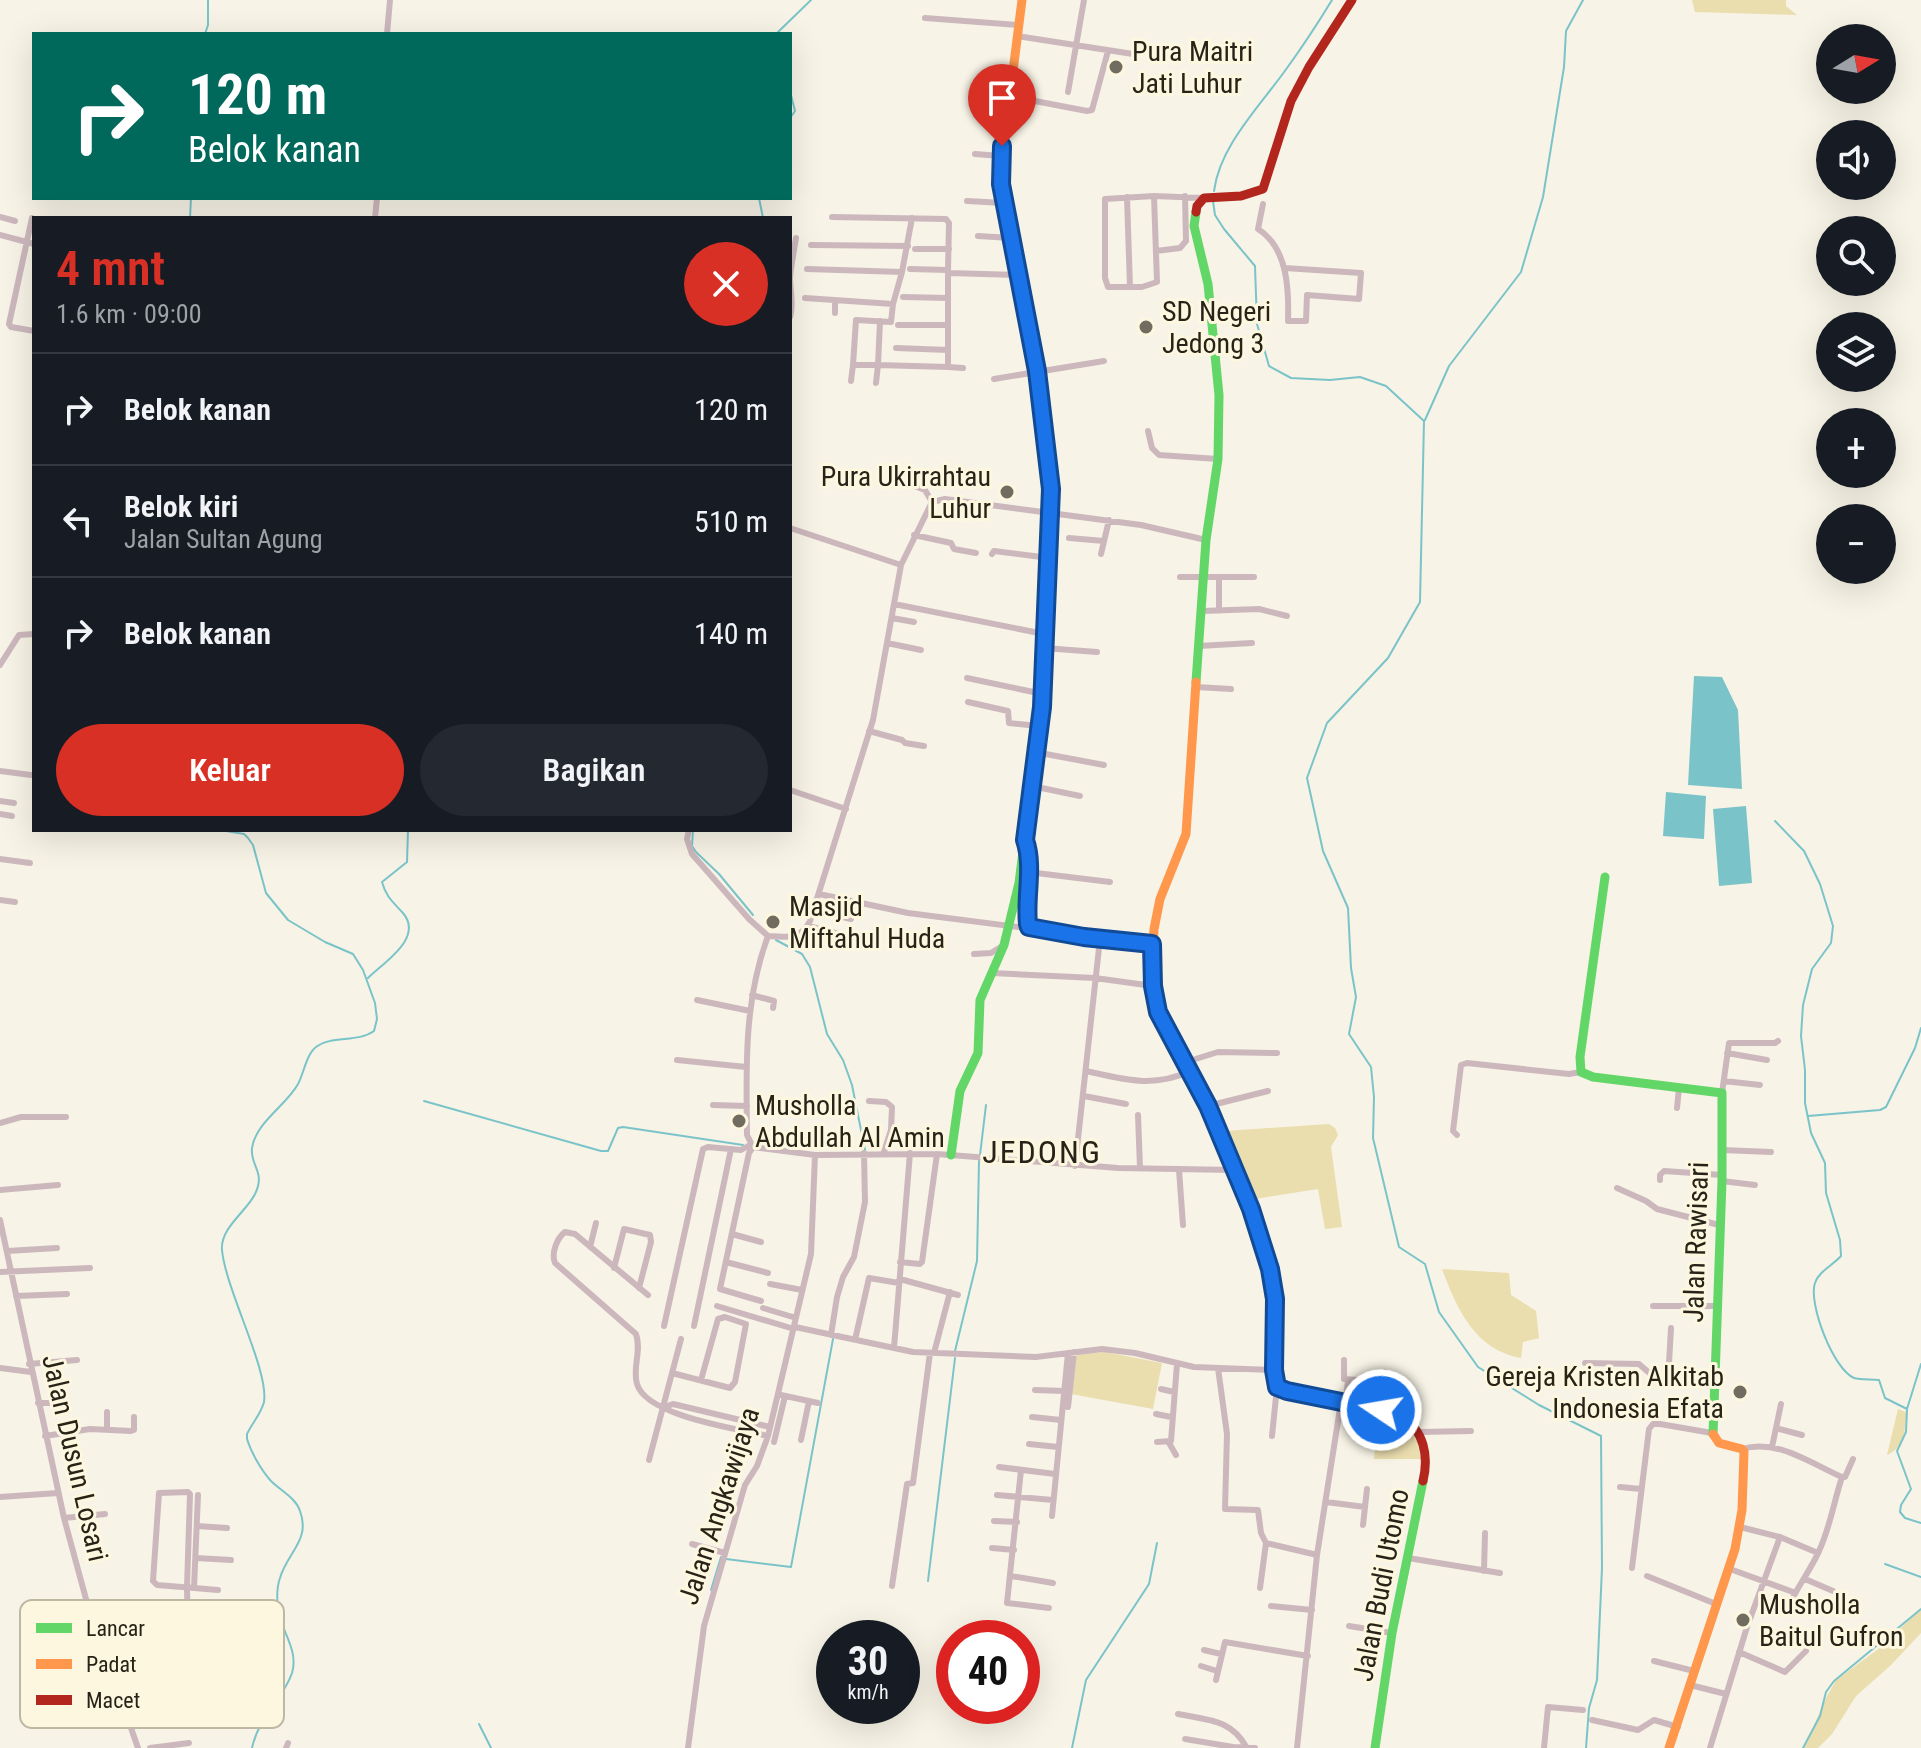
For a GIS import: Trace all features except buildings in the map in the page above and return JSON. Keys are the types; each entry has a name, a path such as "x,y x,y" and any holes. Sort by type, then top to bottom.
{"street":[{"path":"387,32 390,0"},
{"path":"951,1155 960,1091 976,1060 980,1000 1010,925 1025,840 1043,694 1051,489 1037,371 1004,203 1001,156 1022,0"},
{"path":"1068,92 1084,0"},
{"path":"1154,196 1156,284 1108,287 1105,278 1103,201 1154,196 1236,197 1252,195 1263,189 1291,101 1352,0"},
{"path":"925,18 1019,25"},
{"path":"1017,36 1133,54"},
{"path":"1009,96 1092,110 1108,51"},
{"path":"975,154 1001,156"},
{"path":"1156,251 1180,248 1186,241 1185,196"},
{"path":"1127,197 1130,287"},
{"path":"1210,197 1197,206 1194,226 1208,284 1219,395 1218,459 1206,540 1186,834 1160,899 1152,944 1153,986 1162,1022 1189,1066 1208,1106 1265,1251 1274,1287 1274,1370 1277,1387 1272,1436"},
{"path":"967,201 1004,203"},
{"path":"1263,204 1258,229 1275,246 1285,268 1289,294 1288,321 1306,321 1307,295"},
{"path":"0,217 15,221"},
{"path":"832,217 948,221 948,367"},
{"path":"32,218 30,243 9,324 10,327 32,331"},
{"path":"851,381 856,320 891,322 893,304 911,248 912,218"},
{"path":"0,235 30,243"},
{"path":"978,236 1011,238"},
{"path":"792,261 796,238"},
{"path":"811,245 949,249"},
{"path":"1285,268 1361,273 1359,299 1289,294"},
{"path":"807,269 902,272"},
{"path":"910,269 1019,275"},
{"path":"903,297 948,298"},
{"path":"805,298 893,304"},
{"path":"835,300 835,313"},
{"path":"876,383 880,321"},
{"path":"898,325 948,325"},
{"path":"1176,348 1213,344"},
{"path":"896,348 948,350"},
{"path":"994,379 1104,361"},
{"path":"853,365 963,368"},
{"path":"1148,431 1152,448 1159,455 1218,459"},
{"path":"912,485 925,490 932,502"},
{"path":"689,832 687,839 692,854 768,936 792,937 808,926 879,695 901,565 932,502 945,499 1109,520 1206,540"},
{"path":"1101,554 1109,520"},
{"path":"792,529 901,565"},
{"path":"914,535 951,543 954,549 976,553"},
{"path":"1069,538 1104,541"},
{"path":"992,554 994,551 1049,558"},
{"path":"1180,577 1254,577"},
{"path":"1219,577 1219,611"},
{"path":"894,604 1044,634"},
{"path":"1202,611 1259,609 1287,616"},
{"path":"892,618 914,622"},
{"path":"0,665 19,635 32,634"},
{"path":"887,643 921,650"},
{"path":"1198,646 1252,643"},
{"path":"1044,648 1097,652"},
{"path":"967,678 1043,694"},
{"path":"1196,687 1231,689"},
{"path":"968,702 1008,711 1009,723 1039,726"},
{"path":"869,731 924,746"},
{"path":"1035,752 1104,765"},
{"path":"0,771 31,775"},
{"path":"1032,786 1080,796"},
{"path":"792,791 846,809"},
{"path":"0,801 14,803"},
{"path":"0,814 12,816"},
{"path":"1025,840 1029,857 1029,927"},
{"path":"0,859 30,863"},
{"path":"1028,872 1110,882"},
{"path":"1581,1072 1581,1044 1605,877"},
{"path":"819,894 895,911 1152,944"},
{"path":"0,900 15,902"},
{"path":"814,910 851,919"},
{"path":"808,926 867,941"},
{"path":"768,936 757,967 750,1011 746,1067 747,1135 752,1146 721,1290 796,1318"},
{"path":"1075,1166 1100,939"},
{"path":"974,954 991,953 1004,945"},
{"path":"991,973 1095,978 1153,986"},
{"path":"752,995 774,1004 784,1000"},
{"path":"697,1000 750,1011"},
{"path":"1457,1135 1453,1131 1461,1065 1467,1063 1569,1074 1581,1072 1593,1077 1722,1093 1729,1043 1778,1041"},
{"path":"1086,1071 1152,1082 1176,1078 1189,1066 1218,1052 1277,1053"},
{"path":"1727,1053 1767,1060"},
{"path":"677,1060 746,1067"},
{"path":"1724,1081 1760,1085"},
{"path":"1677,1108 1679,1088"},
{"path":"1208,1106 1268,1091"},
{"name":"Jalan Rawisari","path":"1712,1433 1722,1178 1722,1093"},
{"path":"1084,1096 1126,1104"},
{"path":"869,1101 886,1102 892,1107 891,1130 884,1152"},
{"path":"713,1105 747,1106"},
{"path":"1138,1115 1140,1168"},
{"path":"0,1123 21,1117 66,1117"},
{"path":"664,1326 703,1149 708,1147 741,1150 752,1146 815,1155 884,1152 1075,1166 1235,1170"},
{"path":"694,1326 731,1149"},
{"path":"1722,1150 1771,1152"},
{"path":"831,1335 837,1297 854,1257 865,1202 864,1153"},
{"path":"894,1348 910,1153"},
{"path":"900,1262 922,1262 937,1154"},
{"name":"Jalan Angkawijaya","path":"688,1748 702,1635 745,1485 771,1439 770,1427 781,1395 811,1254 815,1155"},
{"path":"1179,1170 1183,1225"},
{"path":"1660,1180 1664,1171 1755,1185"},
{"path":"0,1190 58,1185"},
{"path":"1617,1188 1657,1209 1719,1225"},
{"name":"Jalan Dusun Losari","path":"0,1220 45,1436 86,1600"},
{"path":"590,1247 596,1223"},
{"path":"614,1268 624,1229 650,1235 651,1242 639,1288"},
{"path":"648,1295 575,1234 565,1232 561,1235 553,1259 633,1328 640,1347 636,1373 638,1386 645,1396 672,1412 771,1439 781,1395 818,1403"},
{"path":"732,1234 761,1242"},
{"path":"7,1251 57,1248"},
{"path":"726,1262 768,1273"},
{"path":"0,1272 90,1268"},
{"path":"855,1340 868,1279 900,1281 958,1295"},
{"path":"770,1284 802,1290"},
{"path":"892,1586 907,1484 913,1483 932,1353 950,1292"},
{"path":"16,1296 67,1294"},
{"path":"717,1306 794,1328 932,1353 1013,1357 1090,1350 1120,1351 1177,1364 1274,1370"},
{"path":"1653,1306 1715,1306"},
{"path":"672,1373 701,1380 732,1387 746,1324 725,1317 718,1319 701,1380"},
{"path":"1668,1381 1671,1328"},
{"path":"649,1460 681,1339"},
{"path":"1052,1516 1064,1391 1071,1353"},
{"path":"1068,1407 1071,1353"},
{"path":"0,1368 30,1368 77,1360"},
{"path":"1344,1360 1344,1379 1384,1382"},
{"path":"1585,1363 1639,1364 1651,1377 1713,1386"},
{"path":"1176,1455 1169,1443 1177,1364"},
{"path":"1218,1368 1227,1434 1225,1509 1259,1511 1261,1533 1266,1543 1260,1588"},
{"path":"1381,1410 1385,1372"},
{"path":"1297,1748 1317,1555 1348,1380"},
{"path":"1277,1387 1381,1410 1408,1420 1419,1432 1471,1431"},
{"path":"1161,1389 1174,1392"},
{"path":"1035,1390 1064,1391"},
{"path":"801,1440 809,1401"},
{"path":"38,1403 58,1403"},
{"path":"665,1407 673,1404 770,1427"},
{"path":"1772,1447 1781,1404"},
{"path":"107,1412 107,1429"},
{"path":"1156,1414 1171,1417"},
{"path":"45,1436 90,1429 133,1431 134,1417"},
{"path":"1032,1417 1061,1420"},
{"path":"744,1430 747,1422"},
{"path":"1632,1568 1651,1426 1660,1424 1712,1433 1719,1443 1742,1449 1772,1447 1842,1477"},
{"path":"1776,1428 1802,1435"},
{"name":"Jalan Budi Utomo","path":"1375,1748 1392,1633 1425,1473 1424,1446 1419,1432"},
{"path":"1157,1442 1169,1443"},
{"path":"1029,1444 1058,1447"},
{"path":"1669,1748 1730,1569 1740,1527 1744,1480 1742,1449"},
{"path":"1786,1614 1793,1592 1805,1579 1818,1553 1842,1477 1845,1477 1853,1459"},
{"path":"999,1467 1055,1474"},
{"path":"1021,1470 1007,1603 1049,1608"},
{"path":"1620,1487 1641,1489"},
{"path":"1363,1525 1367,1489"},
{"path":"190,1600 190,1588 190,1492 162,1491 159,1493 153,1581 157,1585 190,1588 218,1590"},
{"path":"0,1497 58,1493"},
{"path":"190,1588 196,1558 198,1495"},
{"path":"997,1495 1053,1500"},
{"path":"1326,1502 1365,1507"},
{"path":"64,1518 105,1514"},
{"path":"994,1521 1017,1522"},
{"path":"197,1526 227,1528"},
{"path":"1740,1527 1780,1537 1818,1553"},
{"path":"1484,1571 1485,1533"},
{"path":"1710,1748 1739,1652 1780,1537"},
{"path":"1266,1543 1317,1555"},
{"path":"692,1544 725,1553"},
{"path":"992,1548 1014,1550"},
{"path":"196,1558 231,1560"},
{"path":"1408,1558 1500,1573"},
{"path":"1730,1569 1793,1592"},
{"path":"1011,1576 1053,1583"},
{"path":"1647,1576 1716,1604"},
{"path":"1805,1579 1833,1591"},
{"path":"1271,1606 1312,1610"},
{"path":"1349,1626 1392,1633"},
{"path":"1216,1680 1221,1654 1227,1642 1308,1656"},
{"path":"1204,1650 1221,1654"},
{"path":"1739,1652 1785,1672 1806,1651"},
{"path":"1654,1661 1694,1671"},
{"path":"1201,1666 1217,1671"},
{"path":"1690,1685 1726,1694"},
{"path":"1544,1748 1548,1707 1583,1710"},
{"path":"1178,1714 1222,1723 1237,1732 1250,1748"},
{"path":"1592,1720 1638,1730 1654,1720 1678,1727"},
{"name":"Jalan Dusun Losari","path":"131,1728 138,1748"},
{"path":"1185,1739 1250,1748"},
{"path":"150,1748 189,1743"}],"shaded area":[{"path":"1692,0 1786,0 1786,6 1797,15 1695,12"},
{"path":"1329,1124 1338,1135 1331,1147 1342,1227 1325,1229 1318,1189 1255,1199 1225,1131"},
{"path":"1442,1269 1509,1273 1511,1295 1536,1311 1539,1338 1523,1342 1521,1358 1491,1346 1461,1313"},
{"path":"1105,1352 1162,1363 1153,1409 1071,1394 1078,1354"},
{"path":"1898,1409 1906,1412 1904,1431 1897,1448 1887,1455"},
{"path":"1378,1414 1403,1424 1413,1433 1421,1459 1374,1459"},
{"path":"1921,1609 1921,1633 1856,1696 1832,1734 1818,1748 1804,1748 1836,1680 1877,1650"}],"water":[{"path":"1694,676 1722,677 1738,710 1742,789 1688,785"},
{"path":"1666,792 1706,796 1704,839 1663,836"},
{"path":"1746,806 1752,883 1719,886 1713,809"}],"waterway":[{"path":"206,32 208,0"},
{"path":"778,32 811,0"},
{"path":"1214,191 1224,158 1233,142 1332,0"},
{"path":"1425,420 1449,366 1521,272 1543,197 1564,67 1566,31 1583,0"},
{"path":"792,99 795,111 792,115"},
{"path":"190,216 191,200"},
{"path":"759,200 763,216"},
{"path":"1213,201 1215,215 1224,229 1255,266 1257,324 1269,366 1291,378 1330,380 1360,377 1386,386 1424,421 1420,602 1388,658 1327,723 1307,778 1323,851 1348,908 1356,997 1349,1034 1371,1067 1373,1138 1399,1247 1425,1264 1439,1312 1478,1367 1539,1405 1601,1436 1602,1568 1597,1680 1589,1708 1586,1748"},
{"path":"1775,821 1804,851 1820,884 1833,926 1831,943 1812,969 1803,1005 1801,1036 1805,1103 1811,1133 1825,1163 1826,1193 1840,1240 1841,1256 1817,1279 1815,1305 1824,1335 1846,1372 1854,1378 1879,1380 1885,1398 1907,1409"},
{"path":"232,832 244,834 253,845 266,893 288,920 353,954 363,970 375,1003 377,1019 374,1031 367,1035 329,1041 313,1050 298,1084 259,1130 252,1148 258,1186 229,1227 223,1242 225,1267 264,1388 263,1406 247,1439 264,1472 295,1502 303,1521 300,1538 279,1581 278,1600"},
{"path":"368,978 399,949 409,931 408,922 388,896 382,882 407,862 408,832"},
{"path":"693,832 692,846 696,852 753,915"},
{"path":"776,940 802,954 810,967 827,1034 843,1060 852,1085 865,1150"},
{"path":"1808,1116 1886,1107 1915,1048 1921,1028"},
{"path":"424,1101 601,1151 608,1151 618,1128 623,1127 743,1145"},
{"path":"980,1155 986,1105"},
{"path":"955,1351 977,1261 979,1161"},
{"path":"726,1559 791,1567 833,1339"},
{"path":"928,1581 955,1358"},
{"path":"1921,1364 1907,1409 1906,1432 1897,1451 1911,1489 1900,1512 1905,1518 1921,1523"},
{"path":"1072,1748 1086,1680 1149,1584 1157,1543"},
{"path":"711,1590 721,1557"},
{"path":"1885,1564 1921,1577"},
{"path":"1803,1748 1820,1716 1826,1692 1834,1681 1921,1609"},
{"path":"284,1628 294,1665 284,1689"},
{"path":"479,1724 491,1748"},
{"path":"252,1748 259,1728"}],"traffic: fast":[{"path":"1196,212 1194,226 1208,284 1219,395 1218,459 1206,540 1196,682"},
{"path":"951,1155 960,1091 978,1053 980,1000 1004,945 1019,883 1043,694 1050,502"},
{"path":"1605,877 1580,1057 1581,1072 1593,1077 1722,1093 1713,1434"},
{"path":"1375,1748 1392,1633 1423,1481"}],"traffic: slow":[{"path":"1022,0 1000,174 1037,371 1050,502"},
{"path":"1196,682 1186,834 1160,899 1154,929 1152,968 1158,1012 1208,1106 1251,1209 1272,1280"},
{"path":"1669,1748 1735,1549 1742,1510 1744,1452 1719,1443 1713,1434"}],"traffic: jam":[{"path":"1196,212 1204,198 1241,196 1263,189 1291,101 1352,0"},
{"path":"1272,1280 1277,1387 1401,1416 1415,1429 1423,1444 1423,1481"}],"place":[{"name":"Pura Maitri Jati Luhur","path":"1116,67"},
{"name":"SD Negeri Jedong 3","path":"1146,327"},
{"name":"Pura Ukirrahtau Luhur","path":"1007,492"},
{"name":"Masjid Miftahul Huda","path":"773,922"},
{"name":"Musholla Abdullah Al Amin","path":"739,1121"},
{"name":"Gereja Kristen Alkitab Indonesia Efata","path":"1740,1392"},
{"name":"Musholla Baitul Gufron","path":"1743,1620"}],"district":[{"name":"JEDONG","path":"1042,1152"}],"route":[{"path":"1002,146 1001,184 1037,371 1051,489 1042,707 1025,840 1029,849 1028,924 1029,927 1060,933 1152,944 1153,986 1158,1012 1208,1106 1251,1209 1270,1269 1275,1299 1274,1380 1277,1387 1381,1410"}]}
